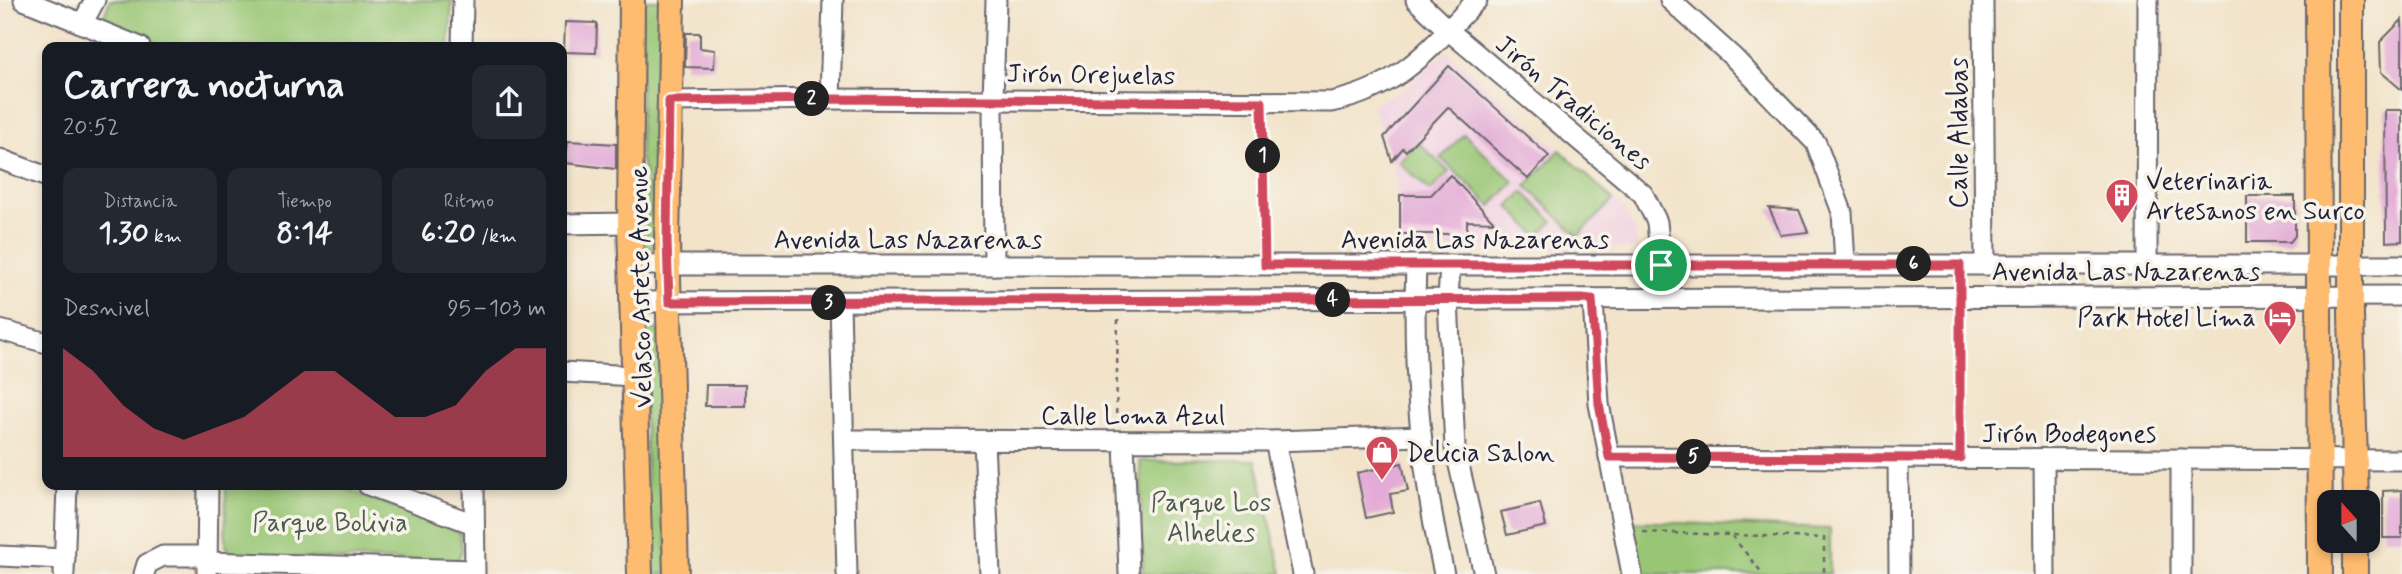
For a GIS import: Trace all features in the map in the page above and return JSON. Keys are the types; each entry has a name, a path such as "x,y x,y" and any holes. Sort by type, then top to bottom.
{"main road":[{"name":"Velasco Astete Avenue","path":"632,0 630,223 640,574"},
{"name":"Velasco Astete Avenue","path":"672,0 668,265 676,574"},
{"path":"2318,0 2320,574"},
{"path":"2351,0 2351,296 2356,490"},
{"path":"2355,553 2355,574"}],"street":[{"path":"24,0 127,42"},
{"path":"82,24 95,0"},
{"path":"462,42 463,0"},
{"path":"830,99 833,0"},
{"path":"994,265 993,100 996,0"},
{"name":"Jirón Tradiciones","path":"1416,0 1643,194 1657,222 1661,265"},
{"name":"Jirón Orejuelas","path":"669,101 830,99 1331,102 1357,97 1401,75 1477,0"},
{"path":"1670,0 1734,58 1816,143 1842,212 1845,264"},
{"name":"Calle Aldabas","path":"1983,0 1985,265"},
{"path":"2147,265 2148,0"},
{"path":"0,159 42,175"},
{"path":"567,224 630,223"},
{"name":"Avenida Las Nazarenas","path":"632,265 2402,265"},
{"path":"1416,265 1416,369 1421,436 1444,574"},
{"path":"1450,265 1448,300 1455,448 1484,574"},
{"name":"Avenida Las Nazarenas","path":"633,302 2402,296"},
{"path":"1592,299 1599,404 1632,574"},
{"path":"840,303 847,574"},
{"path":"0,330 42,342"},
{"path":"567,372 634,376"},
{"name":"Calle Loma Azul","path":"844,440 1275,441 1421,436"},
{"path":"984,440 990,574"},
{"path":"1120,441 1129,574"},
{"path":"1275,441 1303,574"},
{"name":"Jirón Bodegones","path":"1609,457 2402,460"},
{"path":"1898,458 1899,574"},
{"path":"2044,458 2045,574"},
{"path":"2181,459 2181,574"},
{"path":"0,556 64,567 67,490"},
{"path":"207,564 208,490"},
{"path":"382,490 474,524"},
{"path":"144,574 147,564 163,556 207,564 474,572 474,490"}],"path":[{"path":"1262,102 1265,265"},
{"path":"1959,298 1960,458"},
{"path":"1118,301 1120,441"},
{"path":"1643,532 1824,538 1824,574"},
{"path":"1731,535 1763,574"}],"shaded area":[{"path":"1447,51 1621,205 1635,229 1638,249 1400,249 1397,180 1372,105 1405,88"}],"green space":[{"path":"110,0 452,0 449,42 153,42 102,21"},
{"path":"642,0 661,0 656,249 646,249 646,175 640,158"},
{"path":"1464,134 1514,182 1491,206 1441,158"},
{"path":"1418,142 1449,172 1430,191 1399,162"},
{"path":"1560,150 1613,200 1578,236 1526,186"},
{"path":"1523,192 1553,221 1538,236 1509,207"},
{"path":"642,328 656,329 662,334 667,574 650,574"},
{"name":"Parque Los Alhelies","path":"1256,460 1282,574 1143,574 1140,461"},
{"name":"Parque Bolivia","path":"226,490 350,490 460,533 462,550 457,562 234,556 225,546"},
{"path":"1629,521 1830,529 1830,574 1639,574"}],"building":[{"path":"2402,20 2402,90 2381,72 2380,42"},
{"path":"565,22 597,23 596,53 567,52 567,42 564,42"},
{"path":"686,33 700,33 700,48 715,50 714,68 685,67"},
{"path":"1449,66 1549,156 1528,179 1448,107 1406,151 1403,148 1392,161 1384,137"},
{"path":"2385,110 2402,110 2402,241 2386,242"},
{"path":"568,141 616,144 616,169 567,163"},
{"path":"1450,175 1494,222 1467,221 1467,234 1400,234 1400,195 1431,195"},
{"path":"2247,196 2295,196 2295,236 2290,242 2247,242"},
{"path":"1769,208 1799,210 1808,232 1781,235"},
{"path":"706,385 745,385 745,406 705,406"},
{"name":"Delicia Salon","path":"1402,463 1408,491 1390,494 1393,512 1366,518 1357,473"},
{"path":"2402,490 2402,538 2383,538 2383,491"},
{"path":"1540,503 1546,526 1507,535 1501,512"}],"place":[{"name":"Veterinaria Artesanos en Surco","path":"2122,225"},
{"name":"Park Hotel Lima","path":"2280,347"},
{"name":"Delicia Salon","path":"1382,482"}],"route":[{"path":"830,99 1262,102 1265,265 1661,265 1960,265 1960,458 1609,457 1599,404 1592,299 669,302 669,101 830,99"}]}
